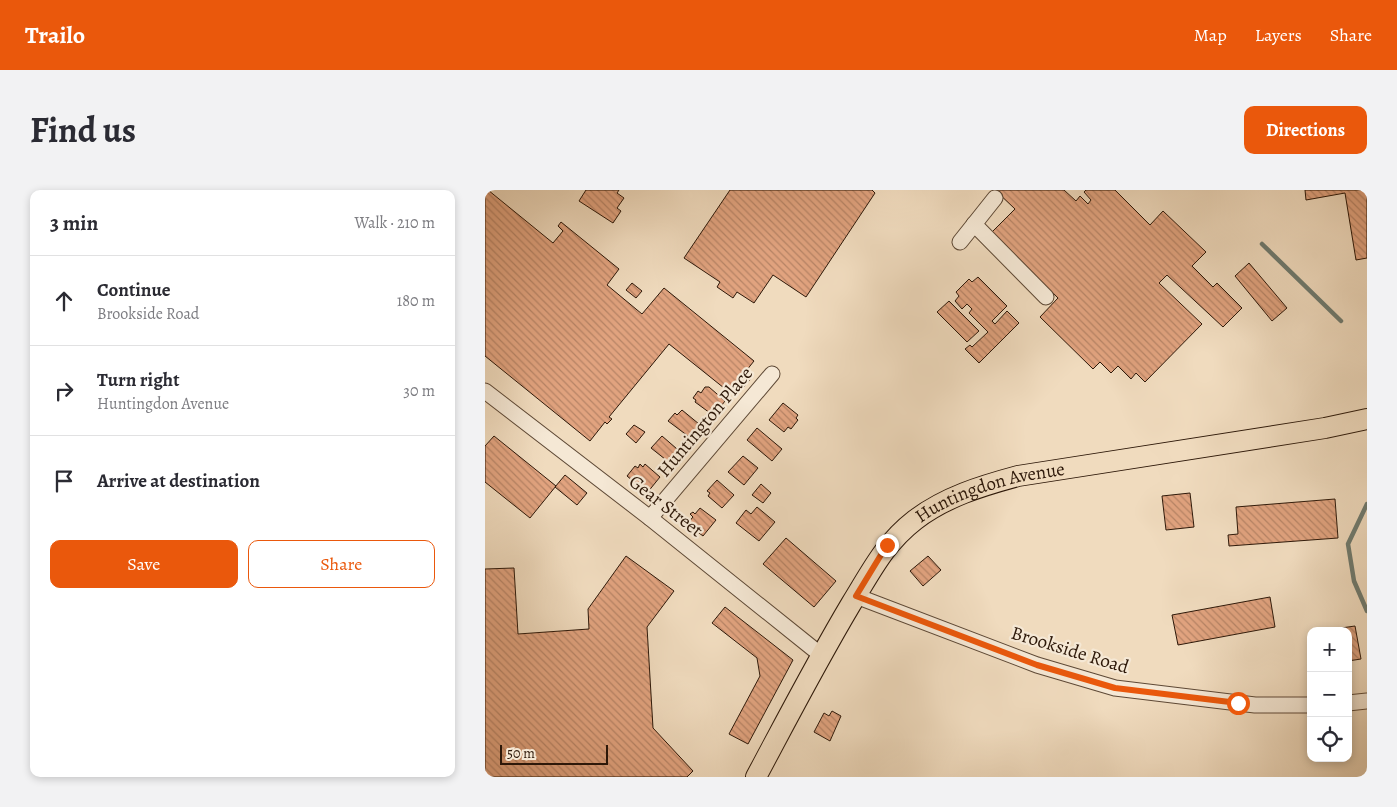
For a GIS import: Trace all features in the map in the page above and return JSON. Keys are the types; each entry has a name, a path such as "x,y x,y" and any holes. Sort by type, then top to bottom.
{"main road":[{"name":"Huntingdon Avenue","path":"756,777 821,655 887,545 915,520 945,501 977,487 1018,476 1325,428 1367,418"}],"street":[{"path":"960,242 995,198"},
{"path":"974,224 1046,297"},
{"name":"Huntington Place","path":"650,518 772,374"},
{"name":"Gear Street","path":"485,391 650,518 821,655"},
{"name":"Brookside Road","path":"856,596 1037,665 1115,688 1255,705 1307,705"},
{"path":"1352,703 1367,701"}],"building":[{"path":"485,190 488,190 553,243 563,231 558,226 561,222 619,269 607,285 642,314 664,288 754,361 746,371 752,377 744,387 737,382 729,392 669,344 609,417 612,419 607,424 605,422 590,441 485,356"},
{"path":"586,190 619,190 617,193 624,198 617,208 621,211 613,223 579,201"},
{"path":"730,190 872,190 875,193 806,297 773,275 754,303 737,292 733,298 717,287 720,282 684,258"},
{"path":"995,190 1064,190 1076,201 1080,196 1088,204 1091,200 1084,192 1086,190 1115,190 1150,225 1163,211 1206,252 1192,266 1213,287 1217,283 1242,308 1223,327 1167,275 1159,283 1202,324 1145,382 1136,373 1131,379 1118,366 1111,373 1100,362 1093,369 1040,317 1058,298 991,233 1015,209"},
{"path":"1305,190 1367,190 1367,258 1356,260 1345,193 1306,200"},
{"path":"1249,263 1287,308 1272,321 1235,276"},
{"path":"978,277 1007,306 992,321 995,324 1007,311 1019,323 979,363 965,349 970,345 972,347 988,332 969,313 972,309 967,304 962,309 955,301 959,296 956,292 969,279 972,282"},
{"path":"632,283 642,291 636,298 626,290"},
{"path":"949,301 979,331 967,342 937,312"},
{"path":"705,387 709,387 725,401 715,414 711,411 710,413 695,402 696,400 693,398 698,391 701,393"},
{"path":"783,403 798,415 796,418 798,420 791,429 788,427 784,432 769,420"},
{"path":"682,410 699,424 701,428 692,439 668,421 675,413 677,415"},
{"path":"634,425 645,432 636,443 626,434"},
{"path":"757,428 782,449 772,461 747,440"},
{"path":"494,436 556,486 530,518 485,482 485,446"},
{"path":"662,436 684,455 675,467 651,448"},
{"path":"743,456 758,468 744,485 728,472"},
{"path":"640,464 643,467 645,464 660,477 647,493 627,476 635,466 638,468"},
{"path":"565,475 587,493 577,505 555,487"},
{"path":"717,480 734,495 722,508 708,496 710,493 707,491"},
{"path":"761,484 771,493 763,503 752,495"},
{"path":"1190,493 1194,527 1166,530 1162,496"},
{"path":"1335,499 1338,538 1229,546 1228,535 1238,534 1236,507"},
{"path":"757,507 775,522 759,541 736,523 746,510 751,514"},
{"path":"700,508 716,520 703,536 687,524 693,517 690,514 693,512 695,514"},
{"path":"786,538 836,581 814,607 763,564"},
{"path":"626,556 674,591 647,627 653,728 693,771 687,777 485,777 485,569 514,568 518,634 589,629 588,609"},
{"path":"928,556 941,570 923,586 910,571"},
{"path":"1270,597 1275,627 1178,645 1172,615"},
{"path":"725,607 793,660 748,744 729,734 760,676 757,658 712,623"},
{"path":"1355,626 1361,659 1352,660 1352,627 1348,627"},
{"path":"832,711 841,716 830,741 814,732 824,713 829,716"}],"waterway":[{"path":"1262,244 1341,321"},
{"path":"1367,504 1348,544 1354,581 1367,611"}],"route":[{"path":"887,545 856,596 1037,665 1115,688 1238,703"}]}
